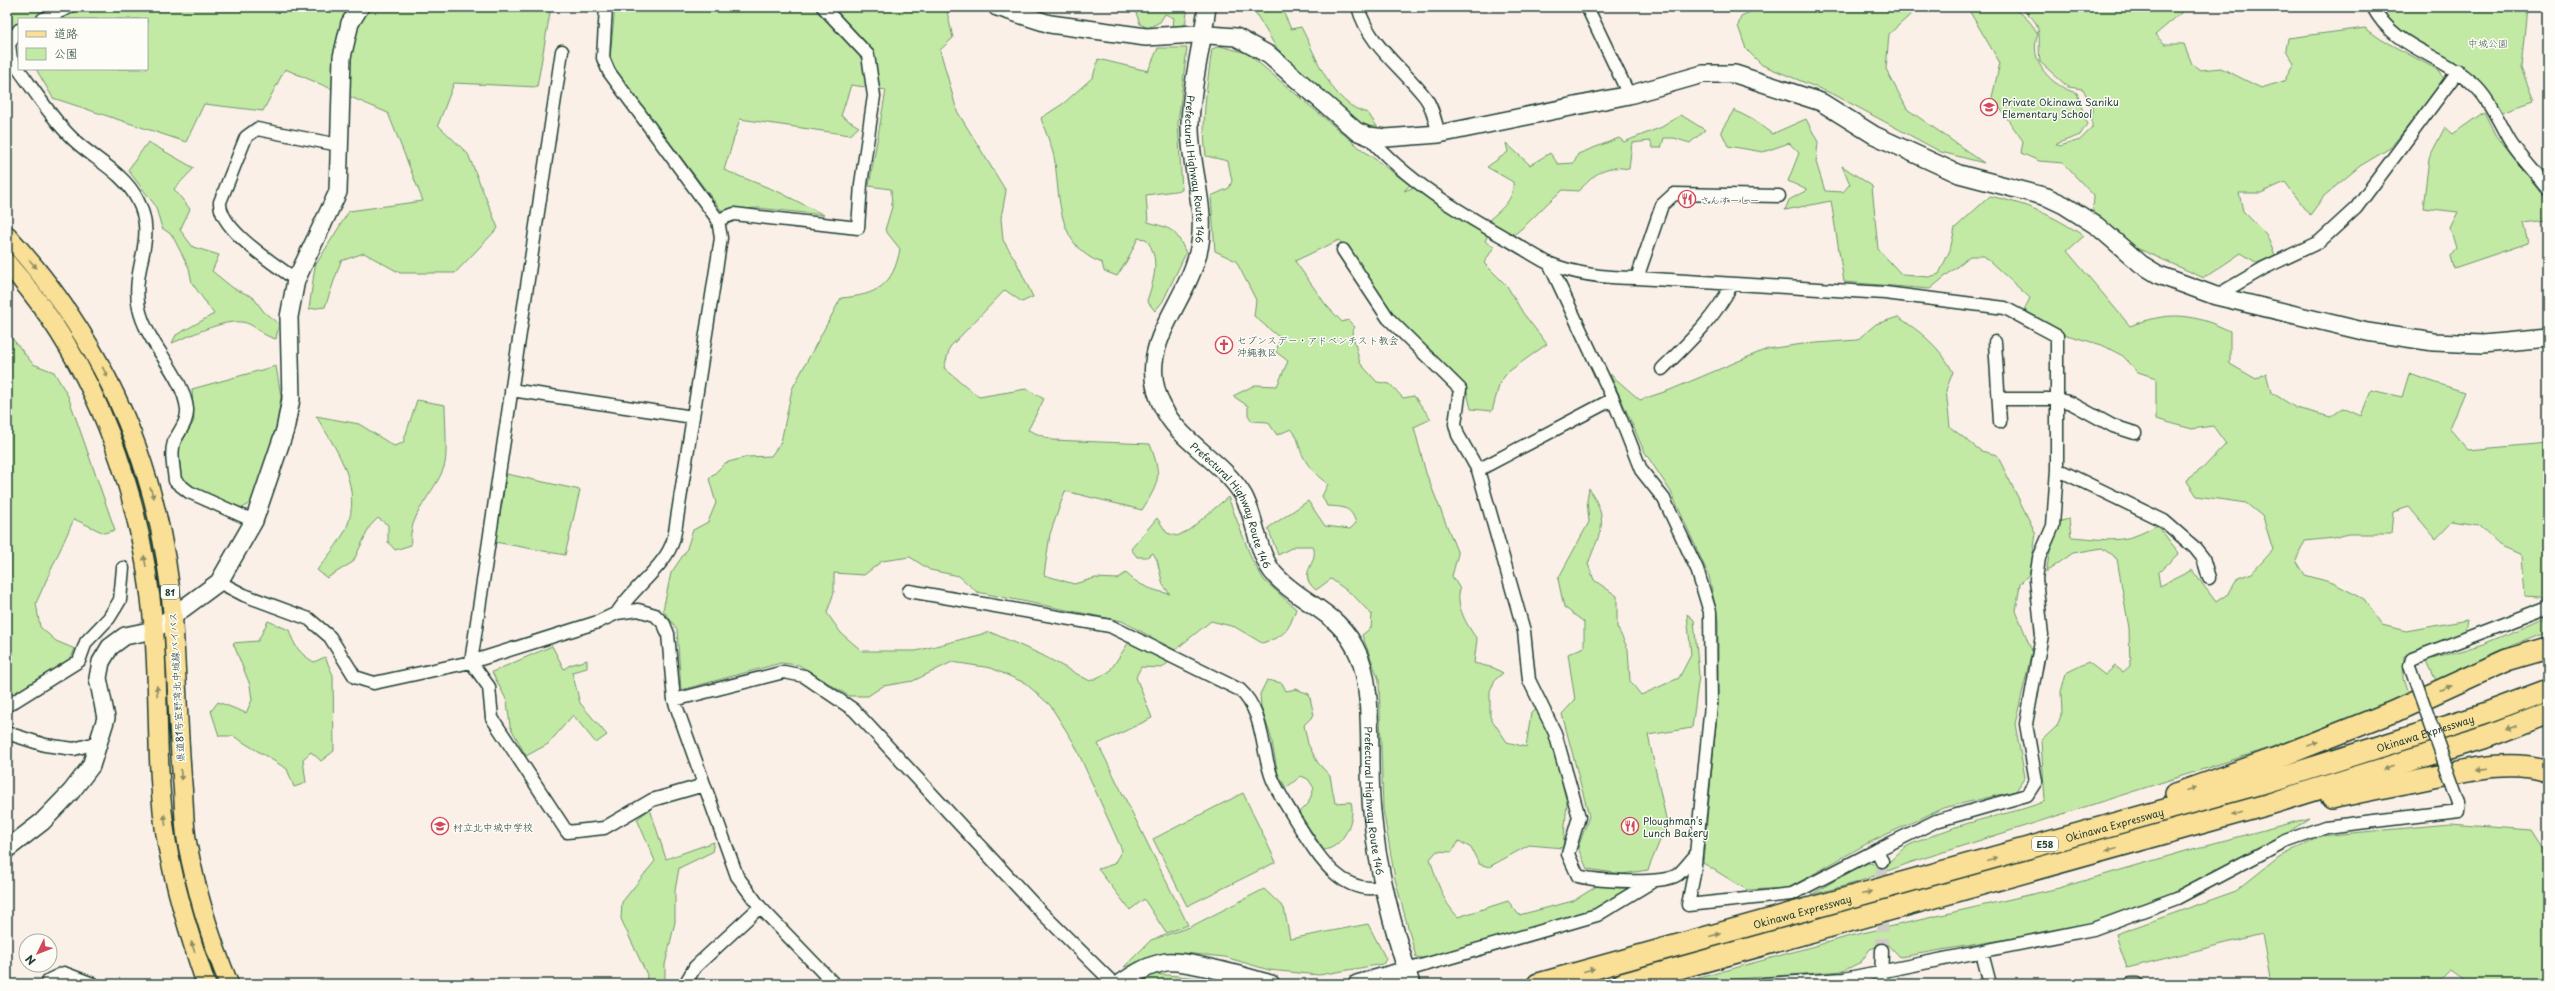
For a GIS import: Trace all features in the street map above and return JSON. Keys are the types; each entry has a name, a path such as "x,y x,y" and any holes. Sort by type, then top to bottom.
{"highway":[{"path":"2120,824 2142,806 2274,759 2393,712 2507,660 2548,648"},
{"name":"Okinawa Expressway","path":"1538,984 2120,824 2295,773 2484,714 2548,690"},
{"name":"E58","path":"1622,984 2266,805 2482,738 2548,713"},
{"path":"2266,805 2288,808 2466,771 2504,766 2540,768 2548,771"}],"main road":[{"name":"県道81号宜野湾北中城線バイパス","path":"7,235 38,269 80,326 116,394 155,502 173,616 187,840 201,903 229,984"},
{"name":"県道81号宜野湾北中城線バイパス","path":"7,264 45,311 63,337 96,398 110,432 133,500 147,573 154,630 161,780 167,843 182,911 206,984"}],"street":[{"path":"45,18 70,7"},
{"path":"7,849 42,822 71,792 91,766 100,742 106,718 98,678 102,662 110,647 125,636 154,630 219,582 254,521 285,430 291,399 289,317 296,280 338,192 342,57 350,23 360,7"},
{"path":"606,7 603,58 609,72 718,220 721,238 671,546 661,561 627,596 617,613"},
{"path":"718,220 734,214 858,228 861,184 874,96 868,55 823,7"},
{"path":"996,7 1050,24 1146,37 1204,34 1236,37 1263,51 1340,119 1356,131 1368,136 1386,138 1439,134 1629,95 1703,74 1735,74 1813,99 1874,135 1959,174 2047,197 2064,205 2097,226 2141,264 2159,275 2216,296 2367,332 2434,342 2483,344 2548,338"},
{"name":"Prefectural Highway Route 146","path":"1207,7 1190,124 1201,227 1199,250 1184,292 1156,344 1153,364 1154,380 1158,397 1175,427 1242,493 1249,509 1264,557 1272,571 1283,583 1329,616 1352,642 1360,658 1367,699 1372,810 1384,886 1409,977"},
{"path":"1358,7 1363,25 1426,98 1439,134"},
{"path":"1587,7 1629,95"},
{"path":"2372,7 2379,19 2392,34 2458,71 2488,100 2511,142 2548,189"},
{"path":"18,31 9,44 11,58 18,67"},
{"path":"562,51 470,662 489,687 492,718 566,832 604,828 652,800 704,785"},
{"path":"20,70 74,139 119,176 137,198 146,221 146,243 137,280 139,307 143,323 180,388 187,409 183,427 174,443 172,461 175,481 189,492 254,521"},
{"path":"2216,296 2264,268 2319,242 2356,208 2458,71"},
{"path":"296,280 263,256 234,230 220,210 220,202 246,137 257,129 339,145"},
{"path":"1368,136 1384,156 1406,174 1488,228 1549,263 1608,278 1637,278 1885,293 2006,308 2057,336 2058,469 2052,526 2039,558 2036,579 2042,635 2026,724 2036,781 2027,795 1936,821 1880,855 1792,894 1688,905 1694,874 1694,857 1711,705 1710,612 1697,569 1664,500 1641,470 1613,399 1549,263"},
{"path":"1637,278 1662,205 1674,194 1779,196"},
{"path":"1342,250 1388,318 1460,389 1455,424 1458,435 1478,470 1524,631 1529,680 1555,733 1579,817 1568,854 1578,876 1589,879 1653,881 1677,875 1694,857"},
{"path":"1662,369 1709,321 1723,301 1732,284"},
{"path":"1995,342 2000,422"},
{"path":"511,390 693,417"},
{"path":"1478,470 1613,399"},
{"path":"1999,399 2057,399 2071,403 2113,426 2135,433"},
{"path":"2058,469 2164,521 2195,548 2203,558 2209,578"},
{"path":"7,706 79,661 86,642 109,618 120,600 123,568"},
{"path":"219,582 244,595 309,619 330,637 355,677 374,683 470,662 598,622 617,613 638,610 655,615 664,624 668,634 674,700 737,876 760,907 834,984"},
{"path":"909,591 1110,626 1240,690 1249,698 1256,713 1272,778 1318,856 1335,874 1351,885 1373,890 1384,886"},
{"path":"1764,984 1844,979 1879,971 1982,953 2093,929 2127,918 2177,898 2285,841 2325,827 2458,811 2459,803 2410,666 2412,659 2548,607"},
{"path":"674,700 784,672 804,676 827,690 854,710 1040,911 1114,984"},
{"path":"7,733 45,744 74,748 100,742"},
{"path":"1357,984 1409,977 1597,915 1653,881"},
{"path":"685,984 695,967 760,907"},
{"path":"1880,984 1879,971 1882,950"},
{"path":"1982,953 1990,984"},
{"path":"1120,984 1138,971 1167,962 1189,965 1271,984"},
{"path":"47,984 49,980 64,973 93,984"},
{"path":"2131,984 2137,984"}],"green space":[{"path":"7,7 551,7 537,87 454,83 438,125 468,154 498,228 455,273 400,273 364,253 341,261 325,307 309,309 315,266 349,211 423,201 388,113 285,69 263,111 204,104 186,142 53,98 37,70 148,70 148,18 18,18 18,37 7,19"},
{"path":"615,7 919,7 925,12 934,7 946,7 953,38 940,50 957,111 1006,191 1001,218 1003,240 1017,263 1033,297 1022,302 1005,290 950,347 944,368 979,397 1026,389 1044,399 1028,430 1052,440 1150,444 1156,464 1156,485 1142,510 1065,491 1050,534 1044,575 1074,584 1095,578 1117,579 1126,573 1146,587 1170,594 1163,585 1157,560 1153,553 1147,557 1137,557 1131,549 1157,518 1167,533 1177,536 1189,530 1228,497 1252,560 1264,580 1296,609 1291,623 1285,632 1276,638 1262,643 1235,627 1211,621 1175,650 1122,621 977,592 959,576 930,570 910,557 882,561 864,575 834,573 834,592 827,613 841,633 862,651 916,651 990,632 1042,655 1090,681 1109,672 1129,642 1169,662 1162,668 1141,667 1136,677 1152,718 1098,744 1188,925 1166,933 1144,899 1130,910 1098,869 1114,864 1122,850 1074,743 1050,705 1025,683 991,668 952,662 913,681 883,686 868,696 849,696 799,665 781,663 681,690 677,629 663,610 671,573 686,551 693,530 708,522 716,503 709,479 725,463 747,457 771,456 781,442 792,389 841,298 854,297 874,291 888,280 897,262 900,249 885,230 892,207 891,189 869,186 886,90 851,85 841,116 859,127 850,135 740,119 724,170 779,192 824,215 759,208 721,210 617,73 610,58"},
{"path":"1134,7 1188,7 1185,25 1173,27 1174,18 1165,14 1160,22 1148,28 1140,24"},
{"path":"1252,7 1281,7 1291,29 1301,27 1319,65 1335,90 1344,100 1355,108 1368,113 1380,131 1359,126 1311,82 1276,47"},
{"path":"1761,7 1919,7 1889,34 1886,69 1907,109 1984,163 1941,152 1835,95 1762,65 1746,49 1738,26 1741,16"},
{"path":"1967,7 2008,8 2023,15 2031,23 2038,34 2035,44 2039,63 2051,79 2068,90 2077,93 2087,124 2080,135 2056,144 2060,146 2080,140 2092,128 2092,107 2083,89 2068,87 2040,62 2039,37 2036,24 2027,13 2018,7 2188,7 2155,35 2165,44 2184,44 2192,64 2200,70 2221,68 2261,88 2284,81 2294,64 2286,50 2288,38 2365,28 2382,40 2440,71 2445,81 2390,148 2360,166 2324,196 2310,215 2285,182 2261,193 2239,193 2243,211 2266,234 2275,255 2257,263 2241,253 2204,278 2130,245 2093,212 2094,196 2063,163 2039,161 2021,153 2023,141 1992,97 2000,63"},
{"name":"中城公園","path":"2379,7 2527,7 2521,68 2534,101 2502,112 2493,99 2406,38"},
{"path":"1220,46 1247,53 1360,148 1410,185 1404,191 1415,187 1488,235 1485,241 1494,247 1484,263 1507,286 1523,313 1547,344 1508,372 1500,382 1492,411 1471,409 1466,388 1388,309 1339,240 1295,261 1326,305 1342,322 1348,320 1355,327 1352,332 1360,363 1377,382 1390,384 1403,398 1414,396 1431,419 1414,427 1426,473 1458,554 1452,576 1460,589 1459,602 1463,615 1469,628 1477,639 1474,663 1494,668 1503,673 1495,680 1490,691 1490,717 1507,742 1526,747 1531,713 1536,709 1550,734 1567,803 1563,848 1529,845 1489,867 1479,864 1471,848 1459,841 1452,852 1437,851 1430,859 1444,897 1452,911 1458,917 1508,901 1519,915 1573,901 1602,883 1628,884 1628,892 1596,911 1428,959 1416,957 1395,879 1383,809 1379,680 1362,635 1371,628 1372,615 1353,595 1331,579 1316,590 1310,584 1308,578 1314,552 1313,546 1295,546 1278,555 1268,528 1308,501 1325,526 1350,529 1356,523 1352,513 1346,508 1327,506 1322,496 1328,484 1314,472 1306,462 1294,432 1291,429 1277,435 1268,422 1252,421 1248,415 1248,406 1233,396 1255,385 1277,386 1288,361 1276,352 1280,338 1254,316 1256,300 1236,261 1215,251 1211,196 1229,188 1232,181 1228,161 1206,156 1204,116 1208,76 1212,49"},
{"path":"1158,48 1187,48 1178,123 1182,190 1146,195 1148,222 1163,226 1172,231 1179,239 1186,253 1163,301 1155,311 1147,301 1154,277 1155,262 1151,247 1146,239 1138,238 1128,259 1117,276 1104,271 1102,263 1088,256 1077,246 1069,235 1060,207 1054,157 1041,118 1064,103 1093,77 1098,59 1148,71"},
{"path":"1734,110 1755,121 1772,134 1806,119 1818,142 1816,162 1825,191 1843,192 1850,184 1842,166 1872,186 1878,249 1902,275 1929,277 1939,274 1950,250 1955,228 1990,196 2017,203 2039,211 2084,236 2067,251 2130,326 2157,318 2180,316 2204,321 2230,331 2230,364 2256,379 2266,373 2271,392 2296,408 2331,417 2343,408 2361,416 2371,390 2402,397 2409,374 2464,392 2449,428 2468,450 2548,443 2548,602 2541,597 2525,596 2522,555 2499,545 2478,525 2453,521 2436,539 2409,507 2393,512 2391,534 2348,534 2334,538 2305,541 2296,560 2305,575 2333,583 2364,599 2382,625 2406,631 2467,620 2465,632 2404,656 2403,679 2408,694 2298,739 1912,862 1855,883 1811,895 1865,862 1882,864 1888,862 1906,847 1941,832 1979,820 2026,808 2045,801 2041,741 2057,726 2062,713 2061,692 2066,673 2088,662 2105,675 2115,666 2123,672 2130,666 2129,628 2117,559 2102,548 2073,553 2046,572 2050,551 2061,521 2069,519 2071,537 2106,540 2125,539 2145,532 2157,525 2179,553 2158,573 2160,586 2192,570 2216,602 2229,593 2238,578 2252,573 2273,550 2263,517 2246,503 2197,496 2186,480 2203,468 2226,444 2213,426 2192,429 2156,419 2156,378 2138,372 2123,356 2102,345 2063,334 2024,310 2030,298 1984,256 1970,256 1930,289 1844,282 1831,201 1785,210 1789,200 1807,190 1788,181 1799,153 1789,143 1763,152 1728,146 1721,131"},
{"path":"2484,112 2496,136 2548,203 2548,220 2523,223 2528,243 2454,268 2451,256 2456,248 2450,228 2458,212 2423,208 2429,158 2445,127 2453,134"},
{"path":"1681,115 1705,130 1690,143 1674,138 1664,138 1661,148 1653,148 1650,141 1632,143 1629,169 1606,169 1595,175 1578,191 1563,190 1526,225 1512,236 1488,221 1502,209 1512,194 1513,182 1487,167 1508,152 1506,143 1530,165 1550,153 1558,164 1574,163 1578,154 1619,138 1624,142 1662,127"},
{"path":"148,142 194,168 174,189 190,209 180,230 193,247 219,255 212,271 233,288 253,297 264,312 279,324 276,339 267,336 249,324 232,322 221,324 172,343 176,335 214,314 192,283 189,268 172,235 162,228 155,205 128,170"},
{"path":"1898,317 1929,341 1948,363 1953,372 1946,390 1950,427 1981,451 1997,455 2036,534 2030,573 2020,584 2016,611 2032,651 2015,724 2025,777 2016,791 1943,808 1868,843 1789,888 1747,890 1703,863 1718,703 1718,620 1709,576 1671,492 1644,451 1610,374 1640,400 1670,390 1767,349 1803,344 1857,340 1876,324"},
{"path":"7,332 33,364 54,372 68,396 115,530 104,533 74,519 36,603 40,627 56,641 75,649 70,660 7,699"},
{"path":"276,366 281,396 277,427 252,501 243,508 191,489 179,477 177,459 181,443 194,421 192,389"},
{"path":"417,400 445,405 446,455 444,467 440,477 417,514 413,524 411,545 395,550 388,542 388,525 378,518 370,526 353,562 327,578 317,570 335,547 347,527 352,507 351,492 344,466 331,440 316,416 359,424 394,446 403,443"},
{"path":"507,474 580,490 565,555 495,542"},
{"path":"1589,488 1600,510 1601,526 1600,533 1588,564 1594,580 1617,596 1617,627 1628,649 1630,681 1641,695 1679,678 1691,655 1687,614 1694,620 1699,676 1692,728 1648,735 1667,823 1648,870 1622,874 1587,869 1578,848 1589,816 1562,714 1575,700 1568,654 1584,647 1584,622 1564,607 1558,579 1589,522 1587,500"},
{"path":"2548,617 2548,631 2496,652 2436,681 2427,661 2483,644"},
{"path":"268,621 289,630 298,649 309,659 314,662 325,657 333,675 334,751 321,761 311,752 303,759 306,783 294,787 287,769 233,736 219,736 211,711 218,702 246,713 252,700 250,685 233,643 258,641"},
{"path":"552,646 564,669 570,665 587,660 587,668 572,672 580,703 607,735 596,743 573,715 548,744 526,756 510,726 507,701 492,672"},
{"path":"1267,680 1282,683 1286,691 1296,689 1309,694 1314,715 1304,725 1308,744 1318,763 1330,776 1335,803 1351,802 1352,816 1350,824 1342,838 1331,848 1324,850 1299,813 1308,804 1314,788 1308,779 1301,776 1286,788 1278,774 1271,737 1261,707 1260,694"},
{"path":"1243,793 1276,862 1187,906 1153,839"},
{"path":"650,809 666,859 714,842 712,852 679,868 675,891 675,922 665,965 665,984 646,984 647,975 621,919 622,902 655,861 637,819"},
{"path":"2309,818 2282,837 2174,893 2091,925 1900,957 1887,943 1870,949 1861,962 1843,971 1681,983 1854,935 2059,888 2203,846"},
{"path":"2449,824 2532,830 2548,855 2548,984 2469,984 2451,971 2438,984 2271,984 2262,934 2127,968 2116,934 2236,891 2279,857 2320,836"},
{"path":"1264,889 1284,908 1290,939 1368,924 1386,959 1383,964 1319,975 1269,970 1225,957 1184,953 1124,967 1151,940 1190,927"},
{"path":"1155,974 1201,978 1211,984 1138,984"}],"tunnel":[{"path":"1882,861 1882,950"}],"place":[{"name":"Private Okinawa Saniku Elementary School","path":"1989,107"},
{"name":"さんすーしー","path":"1687,199"},
{"name":"セブンスデー・アドベンチスト教会 沖縄教区","path":"1224,345"},
{"name":"村立北中城中学校","path":"440,826"},
{"name":"Ploughman's Lunch Bakery","path":"1630,826"}]}
